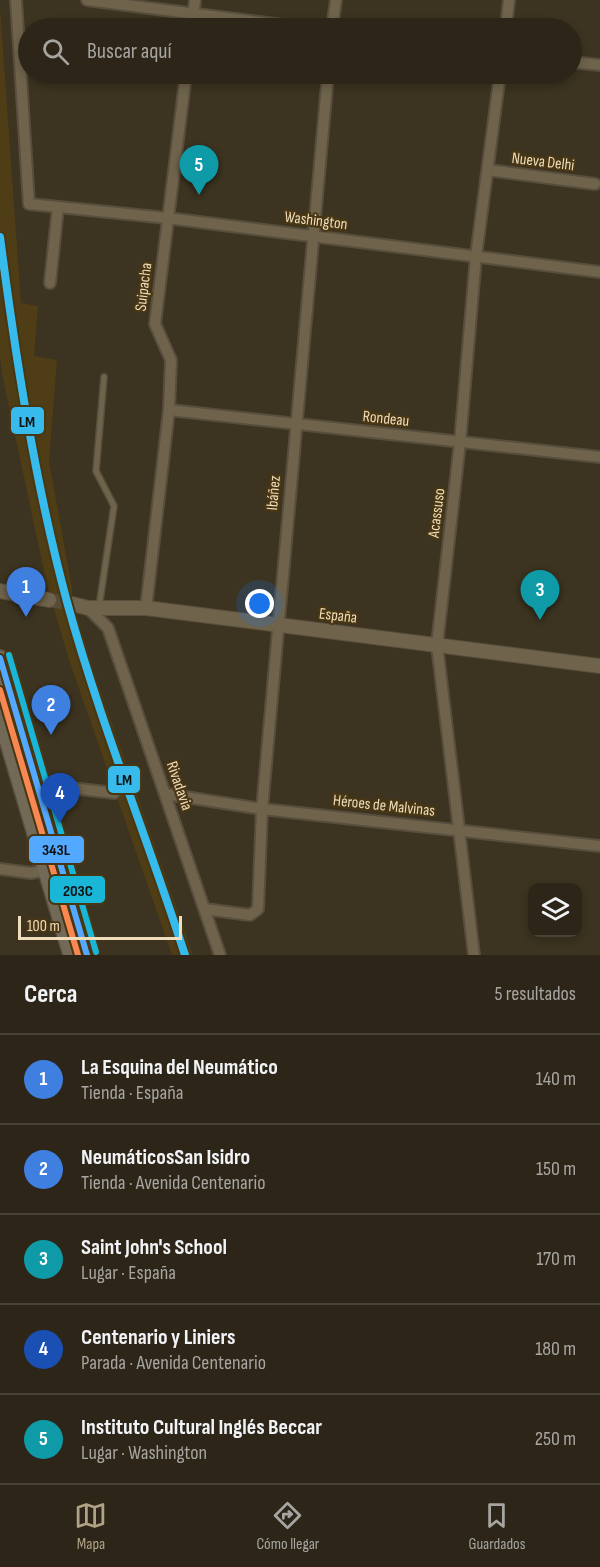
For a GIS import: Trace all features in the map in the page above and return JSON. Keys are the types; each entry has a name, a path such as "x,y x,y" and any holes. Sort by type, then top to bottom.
{"main road":[{"path":"0,658 37,784 71,955"},
{"path":"1,722 87,955"}],"street":[{"name":"Washington","path":"16,0 18,31"},
{"path":"87,0 226,18"},
{"path":"193,18 195,0"},
{"path":"333,18 336,0"},
{"path":"507,18 509,0"},
{"path":"582,63 600,65"},
{"name":"Washington","path":"21,84 29,204 312,235 600,272"},
{"name":"Suipacha","path":"146,608 169,410 171,360 154,324 185,84"},
{"name":"Ibáñez","path":"205,909 255,914 258,909 262,809 277,626 327,84"},
{"name":"Acassuso","path":"474,955 437,645 460,442 476,256 499,84"},
{"name":"Nueva Delhi","path":"488,170 595,184"},
{"path":"50,283 58,207"},
{"name":"Rondeau","path":"169,410 600,457"},
{"path":"0,591 49,600"},
{"name":"España","path":"72,604 121,610 146,608 600,666"},
{"name":"Rivadavia","path":"94,608 108,628 220,955"},
{"path":"108,628 114,615 121,610"},
{"path":"1,722 19,720"},
{"path":"37,784 114,794"},
{"name":"Héroes de Malvinas","path":"166,794 262,809 600,846"},
{"path":"0,869 32,873 54,868"}],"lane":[{"path":"94,608 114,506 96,471 104,377"}],"shaded area":[{"path":"0,8 21,303 38,306 34,356 57,360 49,461 72,588 72,609 193,955 172,955 69,660 47,585 3,379 0,358"}],"tunnel":[{"path":"49,600 72,604"}],"transit line":[{"name":"LM","path":"0,237 28,421 45,512 67,602 94,691 185,955"},
{"name":"203C","path":"9,655 96,952"},
{"name":"343L","path":"0,658 87,955"},
{"path":"0,690 78,955"}],"place":[{"name":"Instituto Cultural Inglés Beccar","path":"199,195"},
{"name":"La Esquina del Neumático","path":"26,617"},
{"name":"Saint John's School","path":"540,620"},
{"name":"NeumáticosSan Isidro","path":"51,735"},
{"name":"Centenario y Liniers","path":"60,823"}]}
